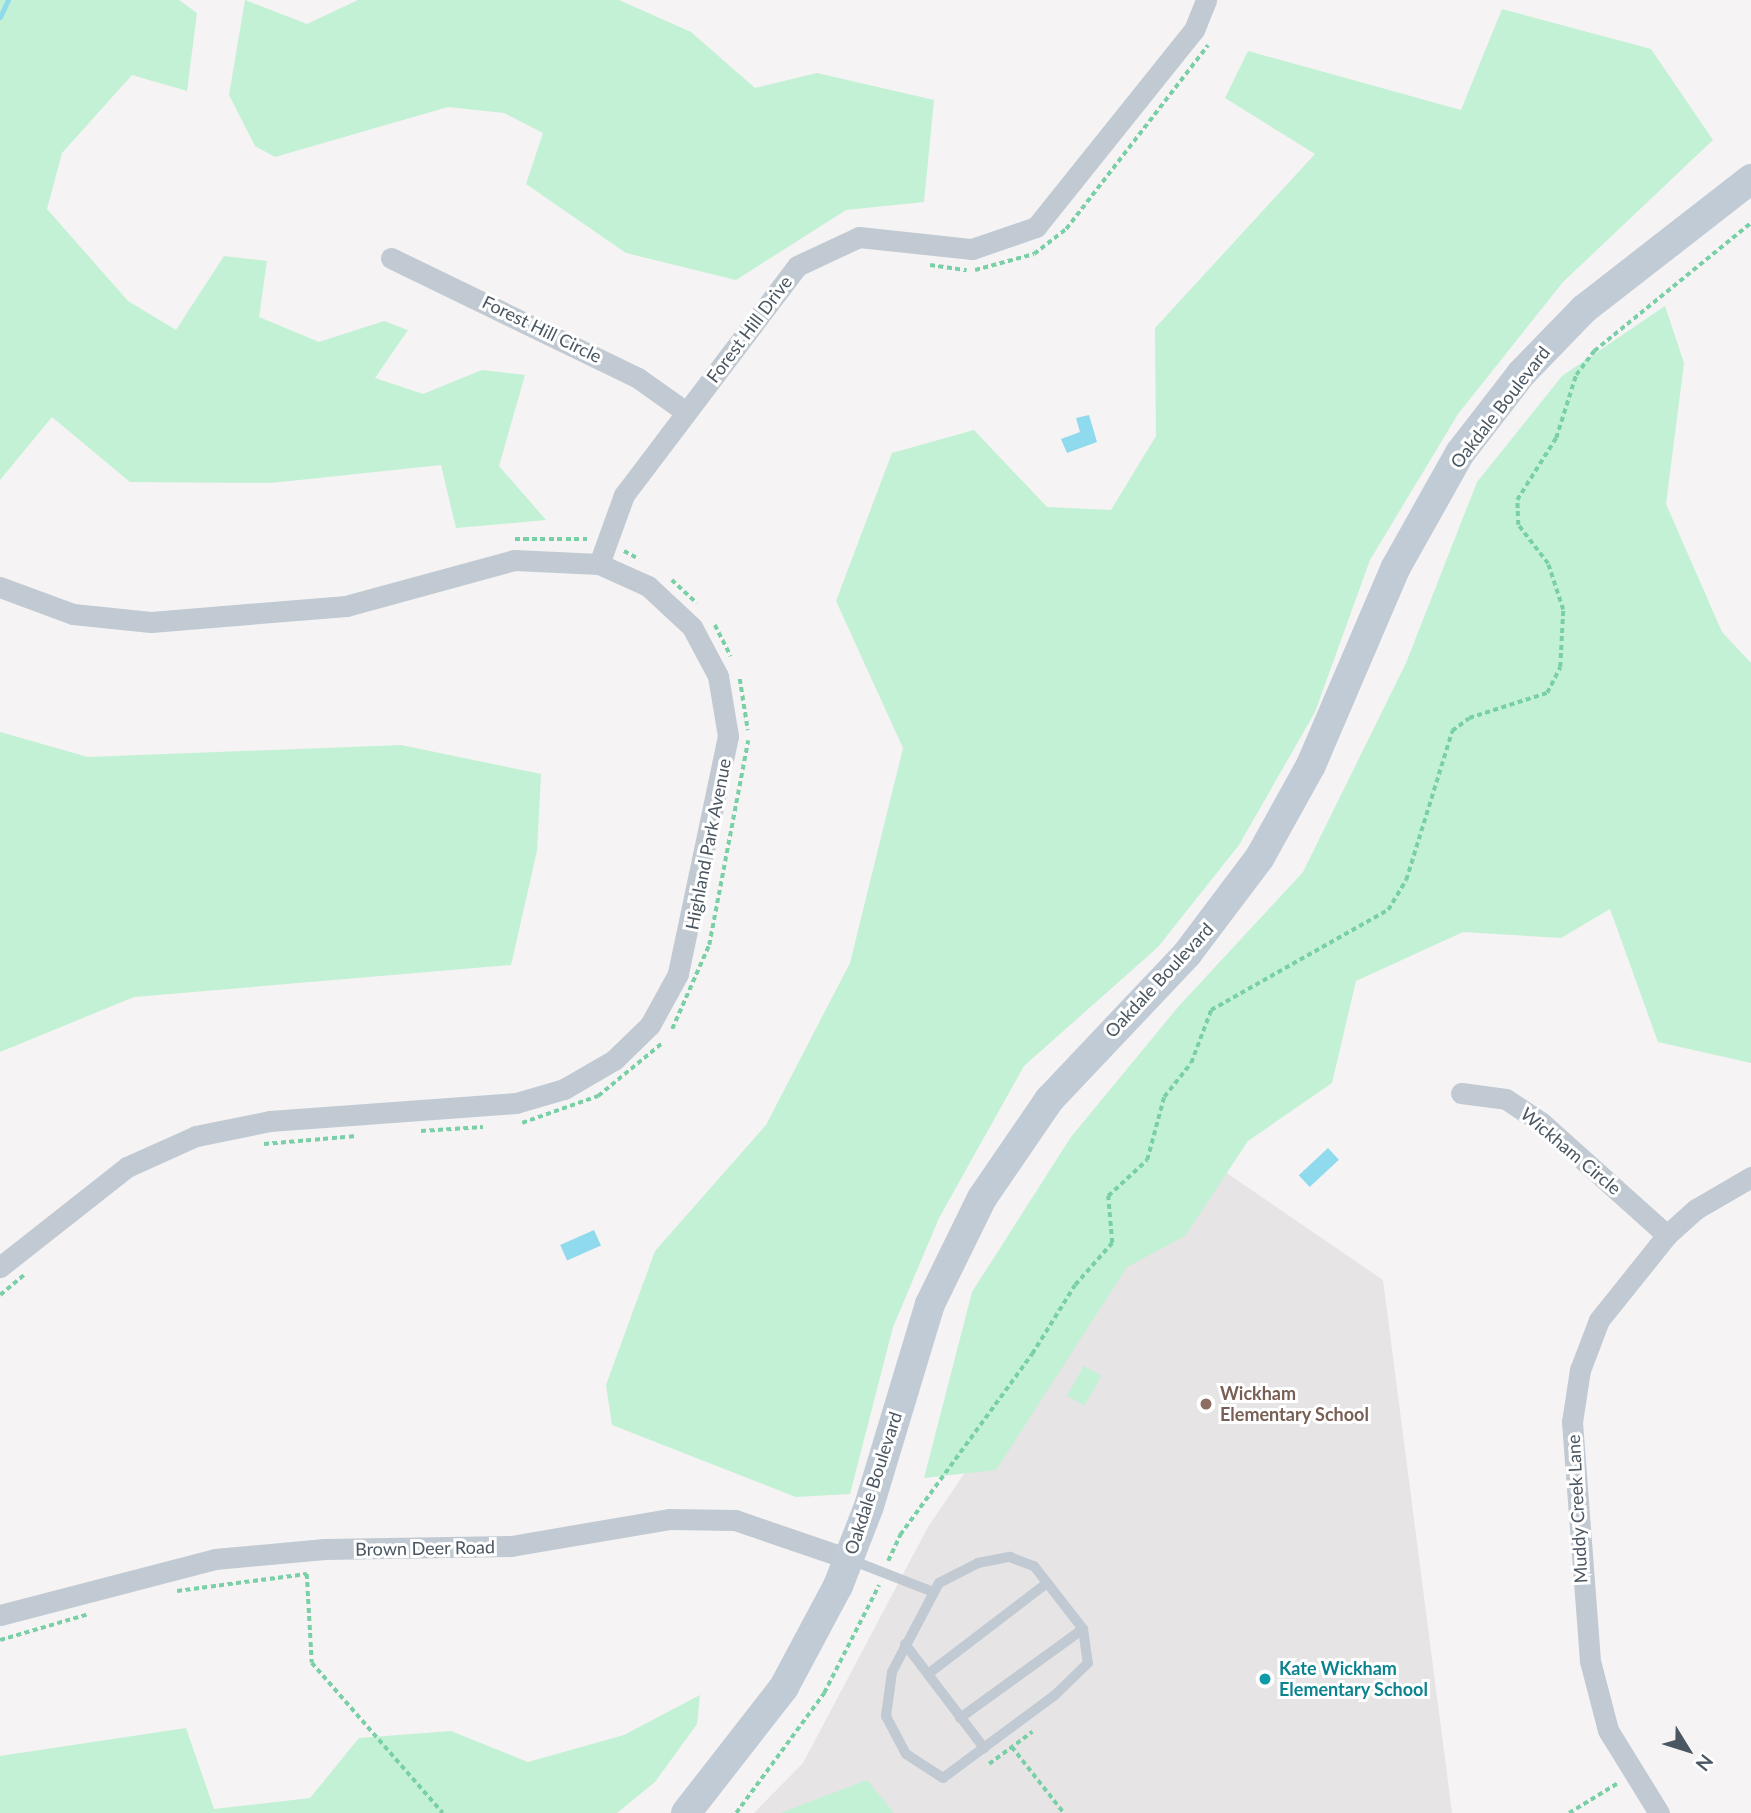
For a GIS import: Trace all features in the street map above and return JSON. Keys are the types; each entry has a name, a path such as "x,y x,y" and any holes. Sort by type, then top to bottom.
{"main road":[{"name":"Oakdale Boulevard","path":"686,1813 784,1687 849,1559 930,1304 982,1198 1049,1100 1187,954 1260,857 1311,765 1395,567 1460,453 1584,309 1751,179"}],"street":[{"name":"Forest Hill Drive","path":"599,564 619,545 624,495 785,279 830,246 885,235 972,249 1036,227 1194,30 1206,0"},
{"name":"Forest Hill Circle","path":"391,258 638,378 686,412"},
{"name":"Highland Park Avenue","path":"0,587 73,614 151,622 345,606 514,560 599,564 648,586 685,620 708,653 726,705 726,760 688,947 650,1025 614,1060 544,1097 270,1121 196,1136 127,1167 0,1267"},
{"name":"Wickham Circle","path":"1461,1093 1506,1099 1542,1123 1667,1235"},
{"name":"Muddy Creek Lane","path":"1659,1813 1631,1774 1608,1730 1590,1661 1572,1422 1580,1370 1599,1320 1667,1235 1696,1209 1751,1177"},
{"name":"Brown Deer Road","path":"0,1615 215,1559 325,1549 511,1546 669,1519 757,1525 849,1559"}],"lane":[{"path":"1010,1557 1034,1566 1047,1583 1083,1629 1088,1662 984,1748 943,1778 906,1754 886,1716 892,1672 933,1592 978,1563 1010,1557"},
{"path":"849,1559 933,1592"},
{"path":"928,1674 1047,1583"},
{"path":"960,1718 1083,1629"},
{"path":"905,1644 984,1748"}],"path":[{"path":"922,263 989,268 1055,239 1212,37"},
{"path":"736,1813 824,1693 900,1535 1032,1354 1075,1285 1112,1243 1108,1196 1147,1160 1164,1097 1191,1063 1211,1010 1388,910 1406,880 1452,731 1469,718 1547,693 1560,667 1563,610 1548,564 1518,525 1517,500 1556,438 1576,375 1594,351 1751,223"},
{"path":"509,540 619,545 652,566"},
{"path":"662,572 705,611"},
{"path":"516,1124 584,1104 630,1074 668,1035 696,986 748,742 739,676 710,618"},
{"path":"410,1132 495,1126"},
{"path":"252,1145 371,1135"},
{"path":"0,1295 32,1269"},
{"path":"167,1593 307,1574 312,1663 443,1813"},
{"path":"0,1640 101,1610"},
{"path":"989,1764 1032,1732"},
{"path":"1013,1747 1065,1813"},
{"path":"1569,1813 1631,1774"}],"shaded area":[{"name":"Wickham Elementary School","path":"1187,1146 1383,1280 1452,1813 754,1813 803,1763 928,1527"}],"green space":[{"path":"0,0 179,0 197,13 187,91 132,75 62,153 47,209 128,301 176,330 224,256 267,261 259,317 319,342 384,321 408,330 375,378 423,394 482,370 525,375 499,466 546,520 456,528 441,465 271,483 130,482 52,417 0,480"},
{"path":"245,0 307,24 358,0 619,0 691,32 755,88 817,73 934,100 924,202 846,210 736,280 626,253 526,184 543,133 504,113 448,107 275,157 255,146 229,95"},
{"path":"1502,9 1651,49 1713,140 1563,282 1458,414 1370,560 1315,712 1239,845 1158,947 1024,1066 939,1218 893,1327 850,1494 796,1497 612,1425 606,1385 655,1251 766,1125 850,963 903,748 836,601 892,453 974,430 1047,507 1111,510 1156,436 1155,328 1315,154 1225,98 1248,51 1461,110"},
{"path":"1665,306 1684,363 1666,504 1722,632 1751,663 1751,1063 1658,1042 1610,909 1561,938 1463,932 1356,981 1332,1083 1248,1141 1185,1236 1127,1267 996,1470 924,1478 972,1292 1071,1137 1178,1007 1303,872 1406,663 1477,482 1562,376"},
{"path":"0,732 88,757 401,745 541,774 537,851 511,965 134,997 0,1052"},
{"path":"1084,1366 1101,1376 1084,1405 1067,1395"},
{"path":"700,1695 697,1724 655,1782 617,1813 0,1813 0,1756 186,1728 214,1809 310,1798 359,1738 451,1731 528,1762 624,1735"},
{"path":"867,1780 894,1813 781,1813 809,1802"}],"water":[{"path":"1089,415 1097,442 1067,453 1061,439 1080,432 1076,418"},
{"path":"1328,1148 1339,1160 1310,1187 1299,1175"},
{"path":"594,1230 601,1246 567,1261 560,1245"}],"waterway":[{"path":"0,17 8,0"}],"place":[{"name":"Wickham Elementary School","path":"1206,1404"},
{"name":"Kate Wickham Elementary School","path":"1265,1679"}]}
